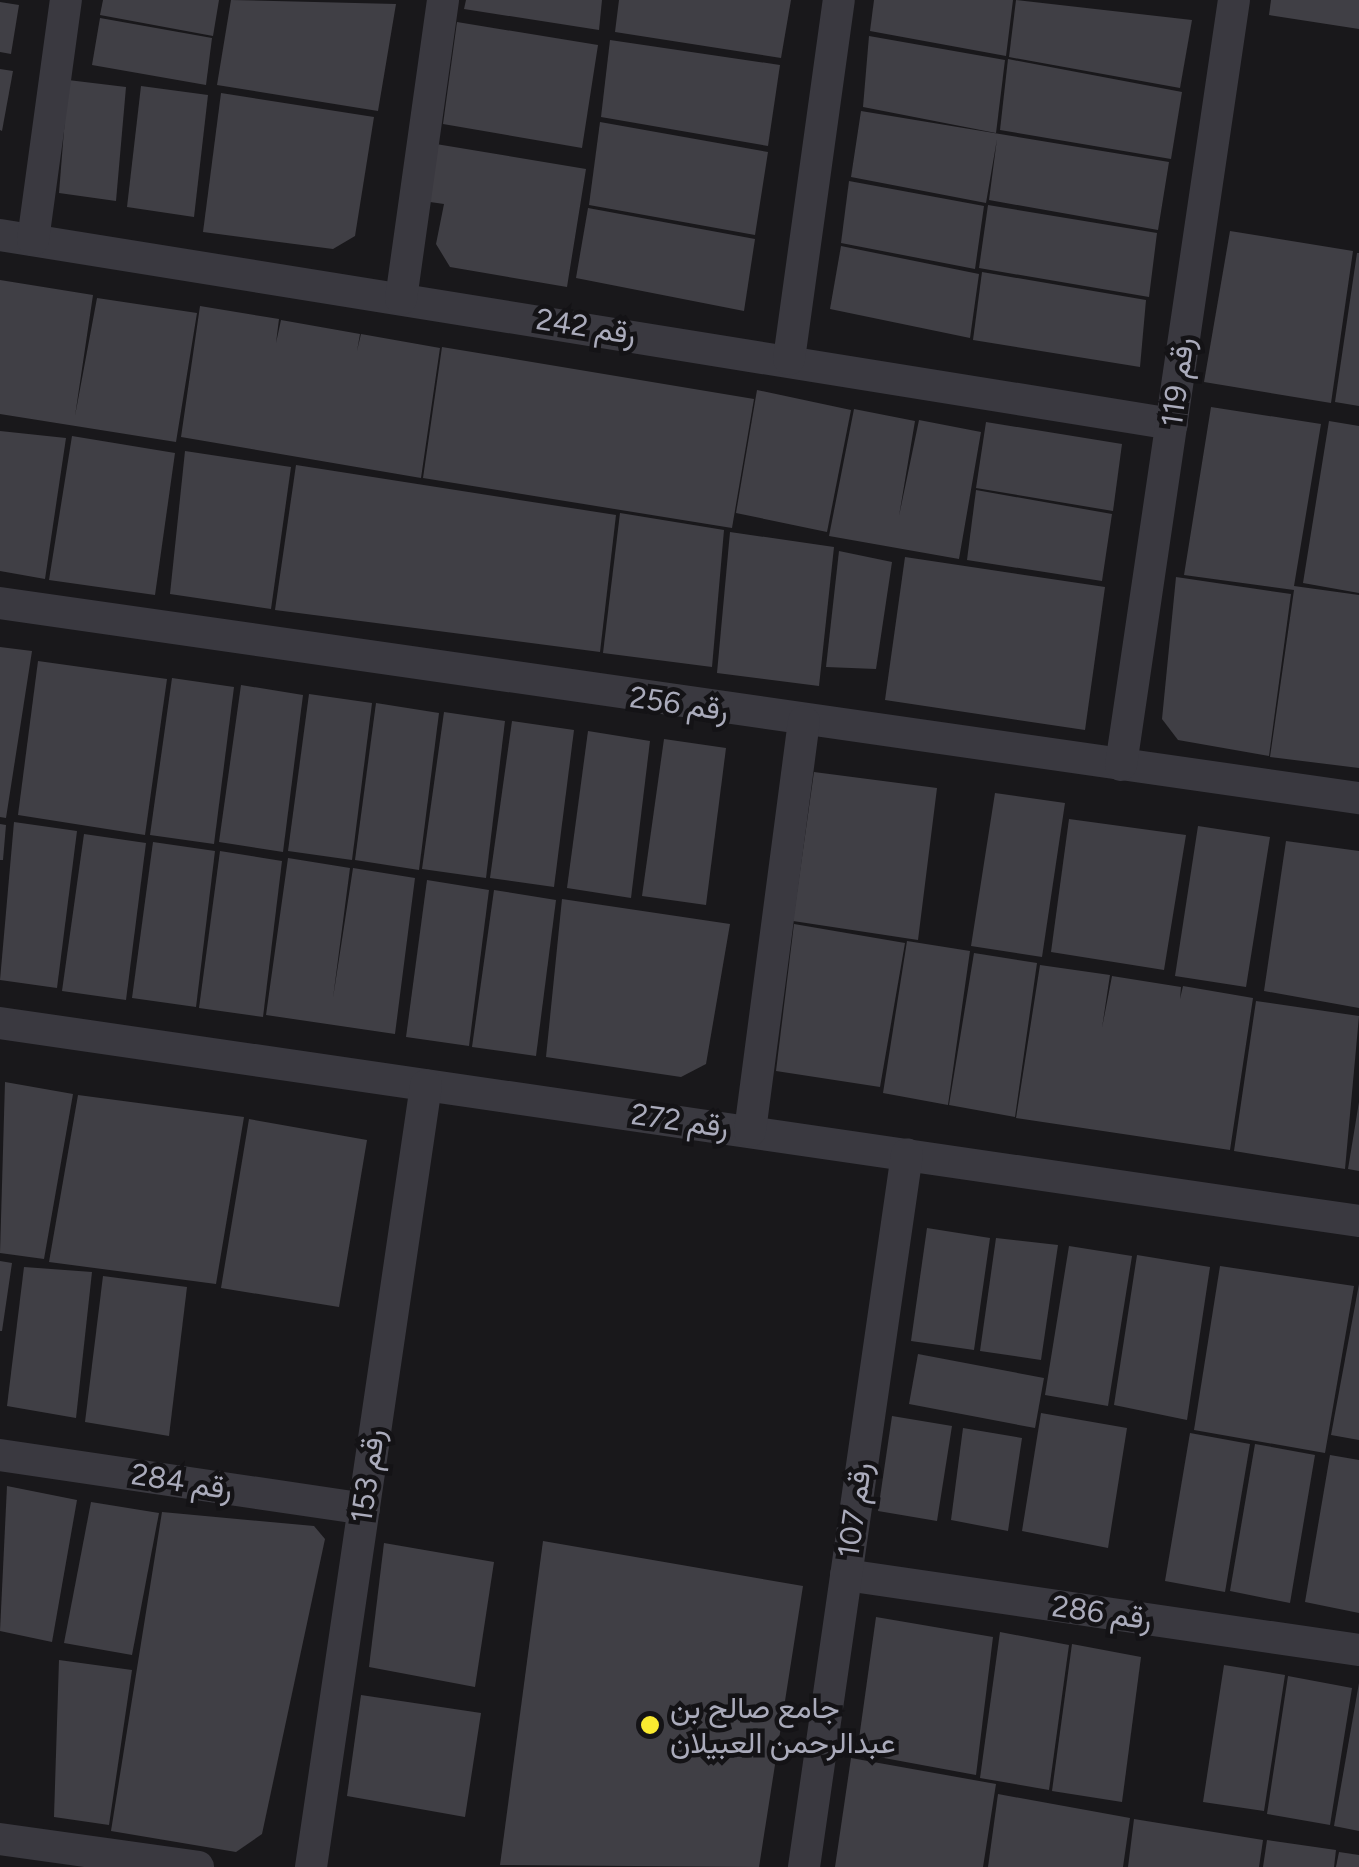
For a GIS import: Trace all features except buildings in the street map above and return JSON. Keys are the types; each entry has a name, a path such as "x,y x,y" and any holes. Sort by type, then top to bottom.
{"street":[{"path":"33,240 66,0"},
{"path":"401,298 443,0"},
{"path":"789,359 839,0"},
{"name":"رقم 119","path":"1121,765 1234,0"},
{"name":"رقم 242","path":"0,235 789,359 1172,424"},
{"name":"رقم 256","path":"0,603 804,722 1359,798"},
{"path":"750,1131 804,722"},
{"name":"رقم 272","path":"0,1023 1359,1221"},
{"name":"رقم 153","path":"311,1867 426,1085"},
{"name":"رقم 107","path":"804,1867 907,1154"},
{"name":"رقم 284","path":"0,1455 364,1509"},
{"name":"رقم 286","path":"846,1576 1359,1650"},
{"path":"0,1839 198,1867"}],"place":[{"name":"جامع صالح بن عبدالرحمن العبيلان","path":"650,1725"}]}
